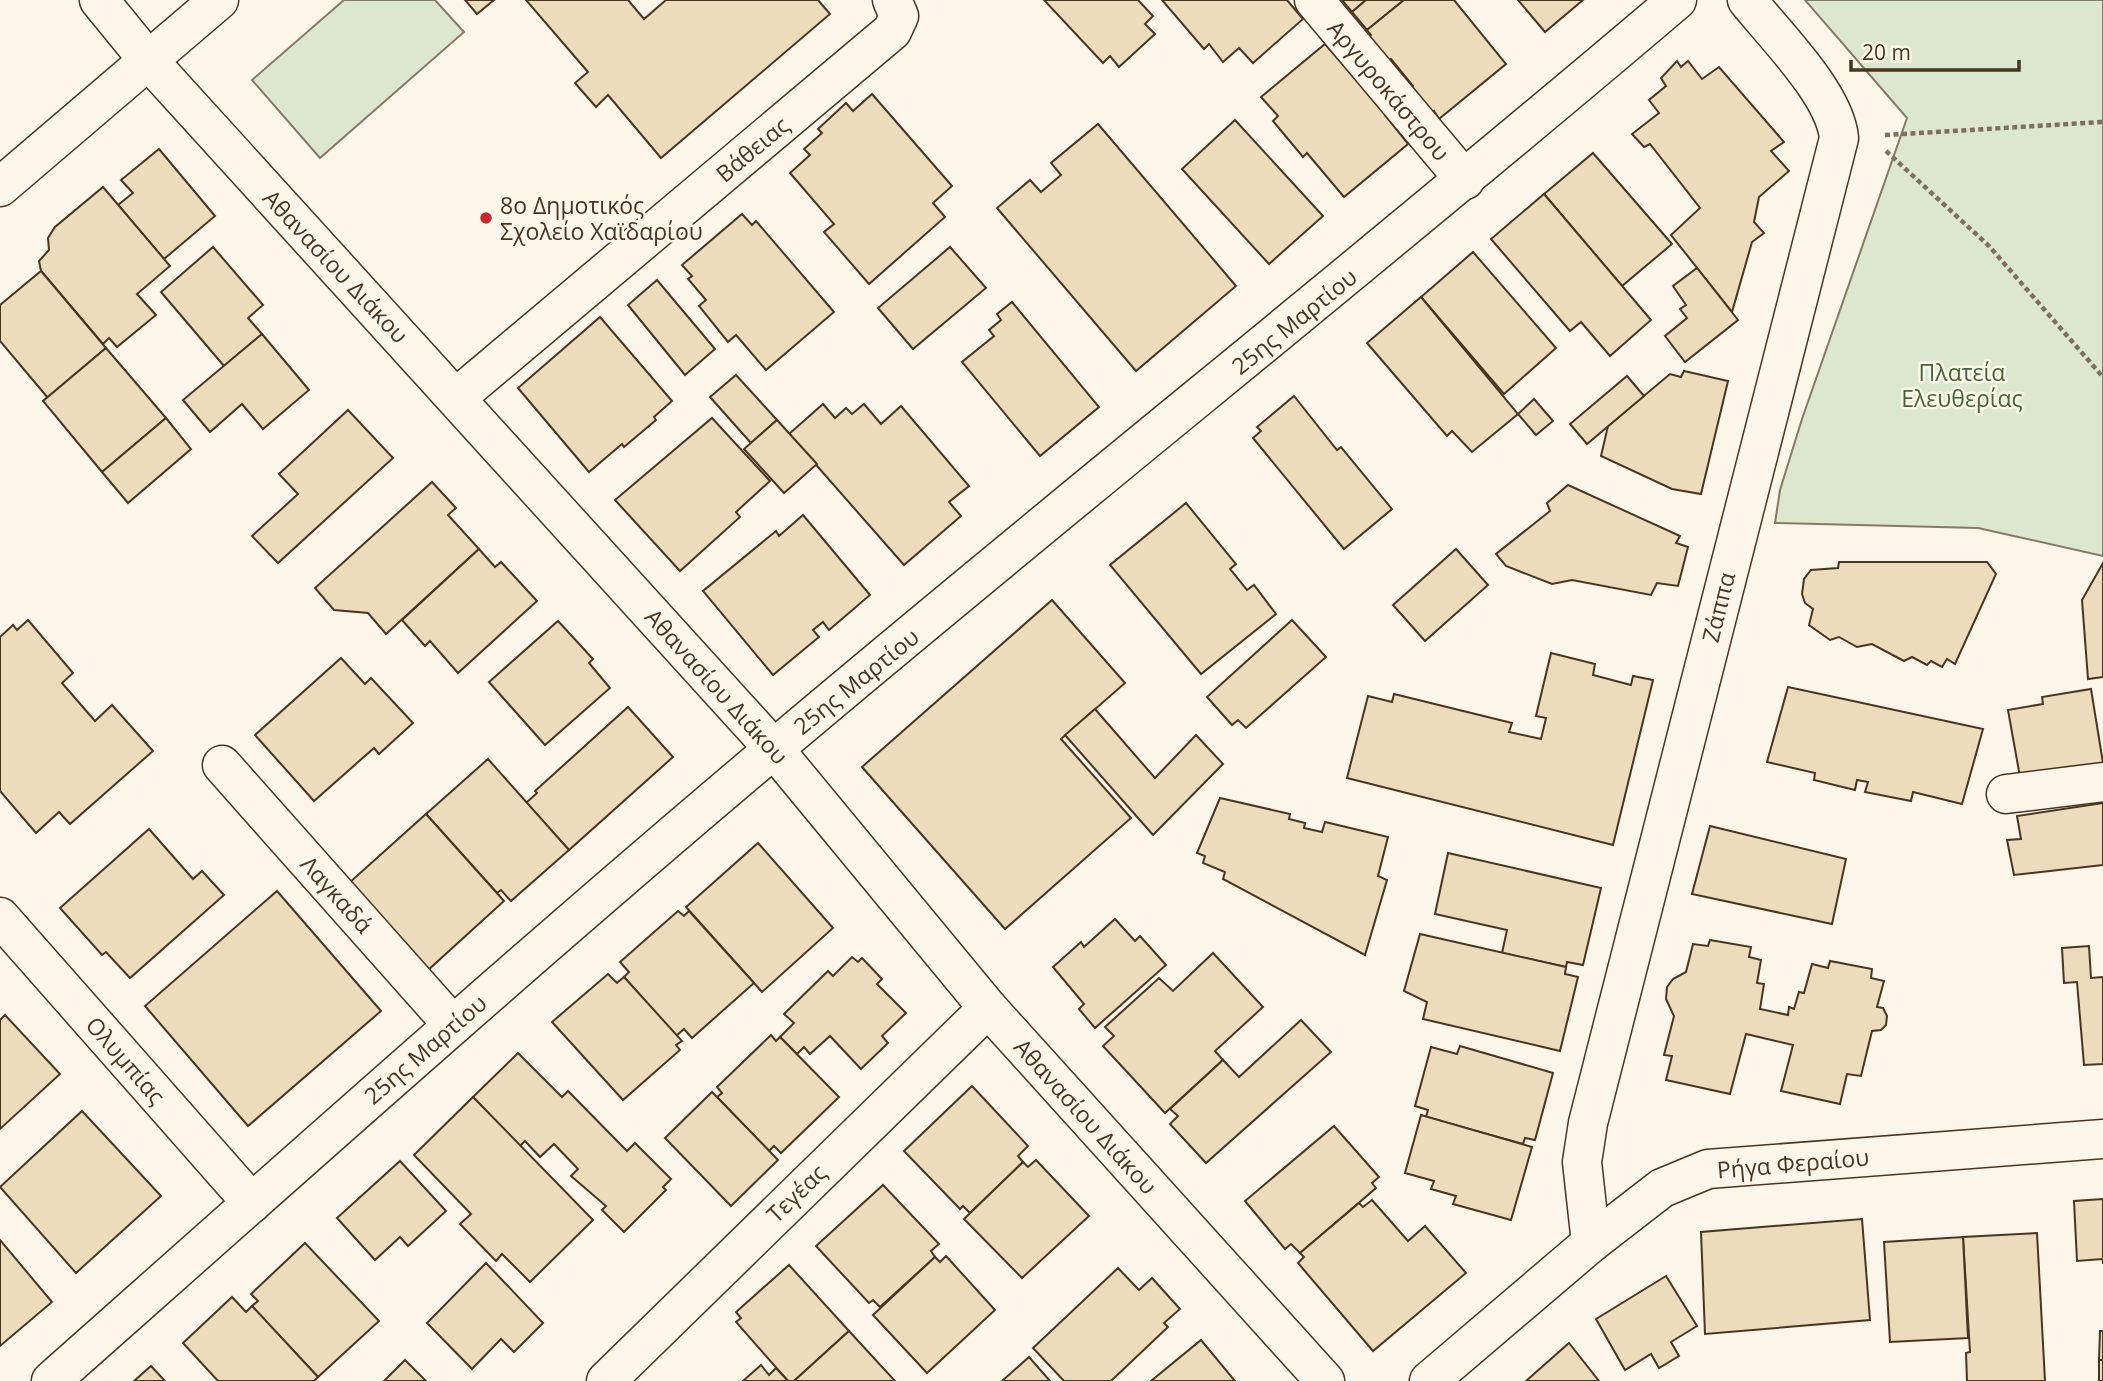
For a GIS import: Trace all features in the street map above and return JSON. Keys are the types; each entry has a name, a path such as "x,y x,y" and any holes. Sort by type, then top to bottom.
{"street":[{"name":"Αθανασίου Διάκου","path":"99,0 148,60 774,749 988,1008 1325,1381"},
{"path":"0,187 219,0"},
{"name":"Βάθειας","path":"457,397 892,31 899,16 892,0"},
{"name":"Αργυροκάστρου","path":"1314,0 1465,180"},
{"name":"25ης Μαρτίου","path":"51,1381 452,1024 774,749 1465,180 1677,0"},
{"name":"Ζάππα","path":"1591,1243 1582,1162 1588,1123 1855,137 1838,122 1828,101 1747,0"},
{"name":"Λαγκαδά","path":"222,765 452,1024"},
{"path":"2006,794 2103,782"},
{"name":"Ολυμπίας","path":"0,917 252,1203"},
{"name":"Τεγέας","path":"606,1381 988,1008"},
{"name":"Ρήγα Φεραίου","path":"1429,1381 1591,1243 1662,1188 1708,1169 2103,1139"}],"path":[{"path":"1855,137 2103,122"},
{"path":"1855,137 1989,246 2103,377"}],"green space":[{"path":"344,0 435,0 464,32 320,158 252,80"},
{"name":"Πλατεία Ελευθερίας","path":"1805,0 2103,0 2103,556 1978,528 1775,523 1780,490 1802,419 1907,118"}],"building":[{"path":"465,0 494,0 477,14"},
{"path":"526,0 628,0 644,19 666,0 818,0 830,14 661,158 608,95 596,107 575,83 588,72"},
{"path":"1044,0 1138,0 1153,16 1145,24 1155,34 1119,67 1110,56 1103,63"},
{"path":"1162,0 1287,0 1303,19 1253,63 1239,48 1223,62 1209,44 1204,49"},
{"path":"1342,0 1366,0 1352,12"},
{"path":"1366,0 1404,0 1367,30 1352,12"},
{"path":"1404,0 1454,0 1506,64 1439,119 1434,111 1429,115 1409,90 1413,86 1391,59 1386,64 1366,40 1371,35 1367,30"},
{"path":"1518,0 1583,0 1545,32"},
{"path":"1325,44 1353,76 1357,72 1390,110 1385,115 1408,144 1344,197 1307,153 1303,157 1273,121 1278,116 1261,97"},
{"path":"1677,61 1681,67 1688,61 1702,79 1719,67 1784,142 1771,151 1789,171 1759,197 1754,222 1764,233 1752,242 1732,312 1671,235 1700,208 1650,144 1644,147 1632,134 1659,113 1649,100 1666,86 1661,78"},
{"path":"872,94 952,186 933,203 945,217 869,284 824,232 834,224 790,173 810,155 804,149 822,133 818,129 846,103 853,111"},
{"path":"1235,120 1323,216 1269,264 1182,169"},
{"path":"1098,124 1236,286 1136,371 997,208 1030,180 1041,192 1061,175 1051,163"},
{"path":"159,149 215,216 164,259 118,205 133,193 121,180"},
{"path":"1593,153 1672,244 1622,286 1544,194"},
{"path":"103,187 170,266 137,294 156,315 117,347 109,338 103,344 41,271 39,261 49,250 48,238 55,227"},
{"path":"1544,194 1651,320 1610,356 1581,322 1570,331 1491,239"},
{"path":"742,214 752,225 756,221 834,312 766,370 736,335 728,342 699,306 706,300 688,279 692,276 682,265"},
{"path":"213,247 263,305 248,318 262,334 224,366 161,292"},
{"path":"950,247 986,288 913,349 878,308"},
{"path":"1473,252 1556,348 1504,394 1421,297"},
{"path":"1697,268 1738,320 1685,362 1665,336 1687,318 1680,309 1686,305 1673,286"},
{"path":"41,271 106,348 48,398 0,341 0,305"},
{"path":"657,280 715,349 685,375 628,305"},
{"path":"1421,297 1518,414 1472,452 1452,431 1447,436 1367,343"},
{"path":"1012,302 1099,407 1040,456 962,362 994,336 989,330 1001,320 997,314"},
{"path":"600,317 672,401 654,417 656,420 589,472 518,388"},
{"path":"262,334 309,390 263,429 242,404 210,432 183,400"},
{"path":"106,348 166,418 102,472 43,401"},
{"path":"1684,371 1728,381 1701,494 1672,489 1601,456 1608,426 1670,374 1681,377"},
{"path":"736,375 777,420 751,443 710,397"},
{"path":"1627,376 1644,396 1587,444 1570,424"},
{"path":"1294,396 1337,450 1341,447 1392,509 1344,549 1253,438 1261,431 1257,427"},
{"path":"1534,399 1553,421 1536,435 1518,414"},
{"path":"823,404 835,418 846,408 852,414 864,404 881,424 901,406 969,486 949,502 961,516 904,565 789,434"},
{"path":"348,410 393,458 278,563 252,536 298,494 279,474"},
{"path":"166,418 191,449 128,503 102,472"},
{"path":"712,418 770,481 736,512 740,517 680,571 615,500"},
{"path":"777,420 817,464 784,493 744,449"},
{"path":"432,482 456,508 448,515 479,549 386,634 368,613 334,610 315,588"},
{"path":"1568,485 1680,536 1676,543 1688,547 1678,586 1657,583 1651,595 1572,580 1552,584 1506,566 1496,554 1550,511 1547,503"},
{"path":"1186,503 1236,564 1230,569 1247,590 1254,585 1276,614 1201,674 1110,565"},
{"path":"803,515 870,595 829,630 823,622 813,630 819,637 773,675 703,591 776,531 779,536"},
{"path":"479,549 495,567 501,562 537,601 458,673 430,641 425,646 402,620"},
{"path":"1456,549 1488,585 1425,641 1393,605"},
{"path":"1839,562 1987,562 1996,574 1955,664 1947,659 1942,667 1931,661 1927,665 1912,657 1904,661 1872,644 1857,647 1839,637 1830,640 1809,625 1813,609 1805,603 1802,594 1804,579 1811,570 1838,568"},
{"path":"2103,563 2103,677 2088,679 2082,600"},
{"path":"1052,600 1125,683 1061,739 1131,818 1005,929 862,767"},
{"path":"28,620 73,673 62,683 95,721 112,705 153,751 70,824 59,812 36,833 0,791 0,637 13,625 17,630"},
{"path":"1292,620 1326,657 1246,728 1238,720 1232,725 1207,697"},
{"path":"558,621 593,659 589,663 610,688 545,745 489,682"},
{"path":"1551,653 1595,664 1593,675 1631,685 1633,676 1653,680 1613,845 1347,778 1368,696 1392,702 1394,694 1512,723 1509,732 1541,739 1546,718 1536,716"},
{"path":"341,658 365,684 371,678 413,723 379,754 374,748 314,801 255,735"},
{"path":"1788,687 1983,729 1962,804 1913,792 1911,801 1865,792 1868,782 1857,780 1855,790 1814,780 1815,773 1767,762"},
{"path":"2091,689 2103,763 2020,777 2008,710 2043,704 2042,697"},
{"path":"628,707 673,757 569,850 526,803 537,793 535,791"},
{"path":"1095,709 1155,778 1196,735 1223,764 1153,835 1065,735"},
{"path":"488,759 569,850 511,901 501,890 497,893 426,814"},
{"path":"1220,798 1290,814 1289,819 1305,823 1304,828 1322,832 1325,822 1388,837 1378,876 1387,880 1365,955 1223,879 1225,872 1203,863 1205,856 1197,853"},
{"path":"2103,803 2103,865 2014,875 2007,840 2021,839 2017,816"},
{"path":"426,814 504,901 427,971 349,883"},
{"path":"1710,826 1846,859 1832,924 1692,894"},
{"path":"149,829 193,879 202,871 224,895 130,978 106,952 102,955 60,908"},
{"path":"758,843 833,928 762,992 686,907"},
{"path":"1448,853 1601,888 1583,965 1567,962 1566,967 1502,953 1507,930 1435,914"},
{"path":"277,891 381,1011 248,1126 145,1006"},
{"path":"678,911 684,916 689,911 754,983 692,1038 684,1029 676,1036 624,977 629,972 620,962"},
{"path":"1115,919 1135,941 1140,936 1166,965 1095,1028 1079,1009 1084,1004 1053,967 1081,942 1084,947"},
{"path":"1420,934 1566,967 1565,974 1578,977 1560,1051 1423,1019 1427,1002 1404,991"},
{"path":"1710,940 1751,947 1749,957 1761,960 1757,983 1764,984 1760,1009 1788,1015 1789,1007 1794,1009 1799,992 1804,993 1812,964 1828,968 1830,961 1872,969 1871,978 1884,981 1877,1007 1883,1008 1887,1016 1886,1025 1881,1030 1872,1031 1861,1076 1847,1074 1840,1104 1781,1091 1793,1045 1746,1034 1730,1094 1666,1080 1672,1056 1664,1055 1674,1016 1666,999 1667,987 1673,979 1686,972 1693,944 1708,946"},
{"path":"2089,946 2091,978 2103,977 2103,1064 2084,1065 2077,982 2064,983 2062,948"},
{"path":"1213,953 1263,1007 1215,1051 1223,1060 1165,1113 1103,1046 1114,1036 1105,1027 1159,978 1173,991"},
{"path":"852,957 858,962 862,958 882,979 877,984 906,1013 882,1036 888,1043 861,1069 830,1036 810,1054 804,1047 797,1054 780,1037 794,1023 784,1014 828,971 833,976"},
{"path":"608,974 617,983 624,977 682,1041 676,1045 680,1050 623,1100 552,1022"},
{"path":"5,1015 60,1074 0,1129 0,1020"},
{"path":"1301,1020 1331,1052 1206,1163 1170,1124 1178,1116 1170,1109 1223,1060 1239,1077"},
{"path":"771,1035 776,1041 780,1037 839,1097 781,1153 774,1146 769,1151 717,1097 722,1093 717,1087"},
{"path":"1460,1046 1553,1073 1535,1140 1525,1138 1523,1144 1426,1117 1428,1110 1415,1106 1431,1047 1457,1054"},
{"path":"518,1053 562,1097 568,1091 627,1151 635,1143 671,1179 663,1187 666,1190 624,1232 602,1210 606,1206 571,1176 578,1169 554,1144 540,1157 525,1141 520,1146 473,1097"},
{"path":"972,1086 1028,1146 1018,1156 1023,1162 970,1213 963,1206 960,1209 904,1151"},
{"path":"712,1092 778,1160 731,1206 665,1138"},
{"path":"473,1097 593,1220 530,1282 502,1254 496,1261 460,1224 471,1214 414,1155"},
{"path":"82,1111 161,1196 76,1273 0,1187"},
{"path":"1421,1115 1532,1147 1511,1220 1453,1204 1456,1196 1431,1189 1434,1181 1405,1173"},
{"path":"1334,1126 1379,1177 1372,1183 1376,1188 1300,1253 1291,1244 1285,1249 1245,1201"},
{"path":"1036,1160 1089,1216 1022,1278 964,1219 1023,1162 1028,1167"},
{"path":"400,1161 446,1211 408,1246 400,1237 375,1260 337,1218"},
{"path":"883,1185 939,1244 931,1251 935,1257 880,1307 873,1300 869,1303 816,1246"},
{"path":"2103,1199 2103,1259 2077,1261 2074,1201"},
{"path":"1372,1200 1408,1241 1425,1226 1466,1273 1373,1351 1298,1263 1304,1257 1300,1253 1359,1203 1363,1207"},
{"path":"1862,1219 1870,1320 1705,1334 1701,1232"},
{"path":"2037,1233 2045,1381 1967,1381 1966,1353 1970,1352 1963,1237"},
{"path":"1963,1237 1968,1338 1890,1342 1884,1242"},
{"path":"0,1240 52,1302 0,1346"},
{"path":"305,1243 379,1321 318,1377 252,1306 258,1301 251,1294"},
{"path":"946,1256 995,1310 927,1373 873,1315 935,1257 940,1262"},
{"path":"486,1263 543,1323 514,1352 501,1339 472,1369 427,1323"},
{"path":"789,1265 849,1331 794,1381 788,1381 736,1322 741,1318 736,1312"},
{"path":"1118,1268 1139,1290 1152,1278 1180,1309 1164,1323 1168,1327 1111,1381 1064,1381 1033,1348"},
{"path":"1666,1276 1697,1326 1671,1342 1679,1356 1659,1368 1651,1354 1625,1370 1596,1319"},
{"path":"232,1297 246,1312 252,1306 318,1377 314,1381 218,1381 183,1343"},
{"path":"849,1331 895,1381 794,1381"},
{"path":"2100,1331 2103,1331 2103,1360 2099,1360"},
{"path":"1201,1340 1235,1381 1151,1381"},
{"path":"1569,1343 1599,1381 1526,1381"},
{"path":"1029,1357 1050,1381 1002,1381"},
{"path":"405,1360 426,1381 384,1381"},
{"path":"2099,1360 2103,1360 2103,1381 2099,1381"},
{"path":"761,1365 769,1375 776,1368 788,1381 743,1381"},
{"path":"151,1366 165,1381 134,1381"}],"place":[{"name":"8ο Δημοτικός Σχολείο Χαϊδαρίου","path":"486,218"}]}
